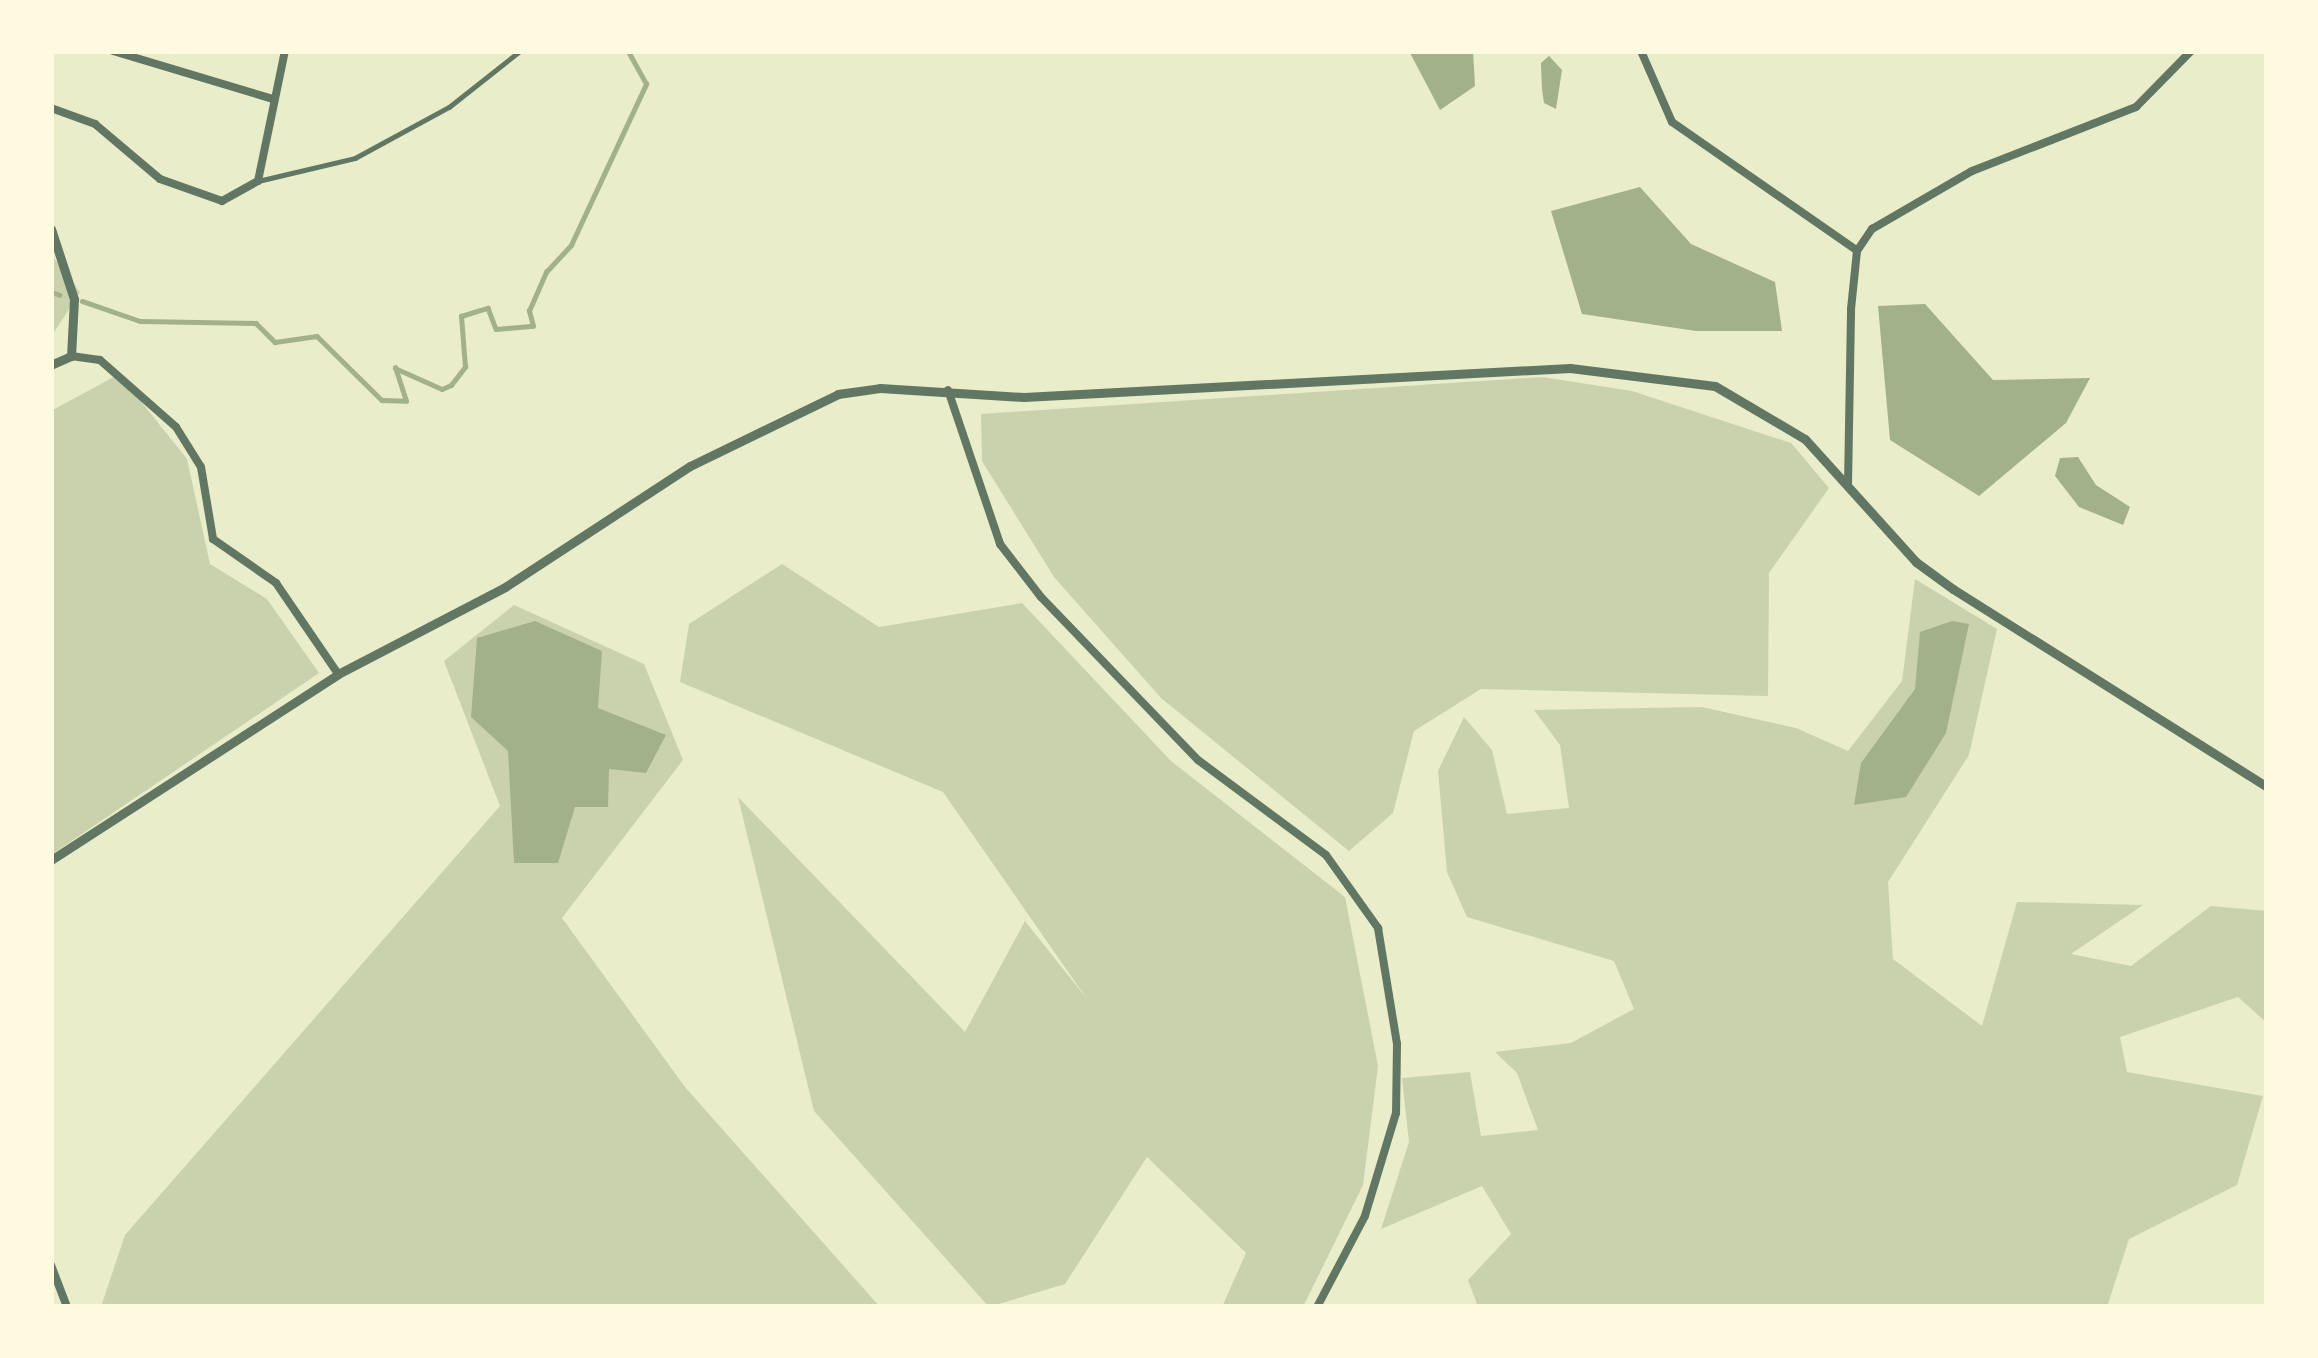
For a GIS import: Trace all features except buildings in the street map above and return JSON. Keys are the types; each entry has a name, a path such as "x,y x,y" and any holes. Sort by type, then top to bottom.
{"street":[{"path":"113,51 270,98"},
{"path":"51,108 95,124 189,195 222,201 258,181 270,98 285,51"},
{"path":"1641,51 1656,97 1692,142 1813,213 1857,250"},
{"path":"1848,485 1857,250 1910,200 2136,107 2191,51"},
{"path":"51,229 74,299 71,356"},
{"path":"51,365 71,356 100,360 176,427 201,467 213,538 276,583 338,674"},
{"path":"51,860 338,674 505,587 690,466 802,409 880,388 1024,397 1450,371 1656,374 1715,386 1764,408 1848,485 1916,562 1953,589 2267,787"},
{"path":"948,390 1000,544 1041,597 1198,760 1326,855 1378,928 1396,1044 1396,1113 1365,1216 1317,1307"},
{"path":"51,1265 67,1307"}],"lane":[{"path":"258,181 355,158 449,107 520,51"}],"shaded area":[{"path":"1409,51 1473,51 1475,86 1440,110"},
{"path":"1549,56 1562,70 1556,109 1544,103 1542,89 1541,63"},
{"path":"1640,187 1691,244 1775,282 1782,331 1696,331 1582,314 1551,211"},
{"path":"51,254 80,292 51,337"},
{"path":"1925,304 1993,380 2090,378 2066,423 1979,496 1890,440 1878,306"},
{"path":"119,374 187,459 210,564 267,599 319,673 51,855 51,411"},
{"path":"1542,377 1632,391 1791,443 1829,488 1769,573 1768,696 1481,689 1414,731 1393,813 1349,851 1161,698 1054,577 982,461 981,414"},
{"path":"2078,457 2096,485 2130,507 2123,525 2079,507 2055,476 2060,458"},
{"path":"782,564 879,627 1022,603 1171,761 1345,897 1378,1066 1363,1185 1303,1307 1222,1307 1246,1253 1147,1157 1065,1284 989,1307 814,1111 738,797 965,1032 1025,921 1087,999 943,792 680,682 689,624"},
{"path":"1915,579 1997,629 1969,755 1888,882 1893,959 1982,1026 2017,902 2143,905 2071,954 2131,966 2211,906 2267,911 2267,1023 2238,997 2120,1037 2127,1072 2263,1096 2237,1185 2129,1239 2107,1307 1478,1307 1468,1280 1511,1234 1482,1186 1381,1229 1409,1142 1402,1078 1470,1072 1481,1136 1538,1130 1517,1073 1495,1052 1571,1043 1634,1009 1614,961 1467,917 1447,872 1438,771 1464,717 1492,750 1507,814 1569,808 1560,745 1534,710 1702,707 1796,728 1848,751 1902,681"},
{"path":"514,605 644,664 683,760 562,918 685,1087 880,1307 101,1307 125,1235 500,806 444,661"},
{"path":"535,621 602,651 598,708 666,735 646,773 609,769 608,807 575,807 558,863 514,863 508,751 471,717 477,638"},
{"path":"1952,621 1969,624 1946,733 1906,797 1854,805 1861,763 1915,689 1920,632"}],"waterway":[{"path":"82,301 140,321 256,323 275,342 317,336 382,400 406,401 395,368 442,389 451,385 465,367 461,316 488,308 496,329 533,326 529,311 546,272 571,245 646,84 628,51"},
{"path":"51,292 60,295"}]}
